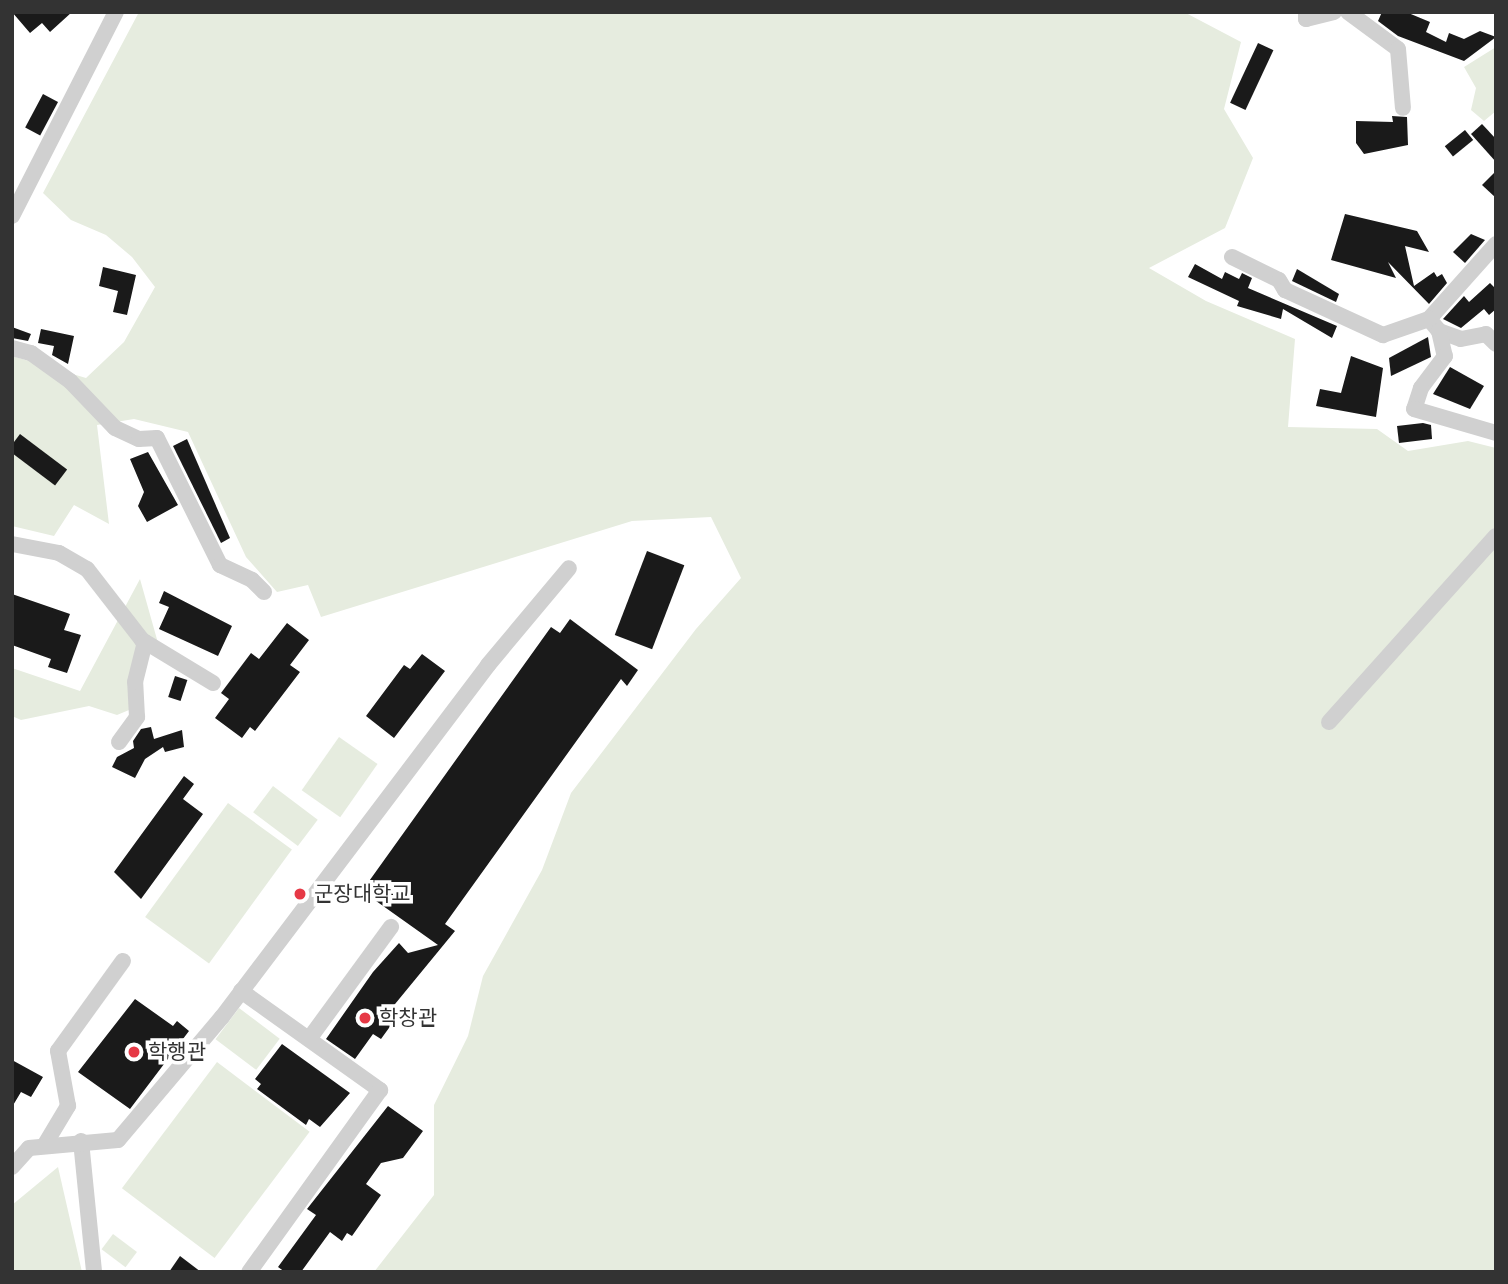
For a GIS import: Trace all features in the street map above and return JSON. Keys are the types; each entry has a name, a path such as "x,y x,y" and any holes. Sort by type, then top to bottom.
{"street":[{"path":"12,216 116,12"},
{"path":"1306,12 1306,19 1334,12"},
{"path":"1348,12 1398,49 1403,108"},
{"path":"1434,325 1496,244"},
{"path":"1232,257 1279,280 1285,290 1383,335 1434,325 1461,339 1486,334 1496,344"},
{"path":"1434,325 1445,356 1421,388 1414,409 1496,433"},
{"path":"12,348 31,353 70,381 115,428 139,439 157,438 220,565 252,580 264,592"},
{"path":"1329,722 1496,536"},
{"path":"12,544 60,553 87,569 145,642 213,683"},
{"path":"37,1147 81,1141 118,1140 241,991 479,676 569,568"},
{"path":"118,742 137,717 135,682 145,642"},
{"path":"309,1039 391,927"},
{"path":"12,1167 37,1147 68,1106 58,1051 123,961"},
{"path":"241,991 380,1090 249,1272"},
{"path":"81,1141 94,1272"}],"shaded area":[{"path":"139,12 1184,12 1241,42 1224,109 1253,158 1225,228 1149,268 1206,301 1295,339 1288,427 1377,429 1408,451 1468,441 1496,448 1496,1272 374,1272 434,1195 434,1105 468,1036 483,976 542,870 571,793 696,629 741,578 711,517 632,521 321,617 308,585 277,592 246,557 188,432 134,419 97,425 109,524 74,505 54,536 12,526 12,356 86,378 124,342 155,287 132,257 106,235 71,220 43,193"},
{"path":"1496,47 1496,111 1484,121 1471,110 1476,88 1464,67"},
{"path":"140,579 158,643 136,650 129,710 117,715 89,706 21,720 12,716 12,668 80,691"},
{"path":"339,737 378,764 340,817 302,790"},
{"path":"273,786 318,820 298,846 253,812"},
{"path":"228,803 292,849 209,964 145,917"},
{"path":"239,1008 280,1039 256,1070 216,1039"},
{"path":"217,1062 310,1132 215,1258 122,1188"},
{"path":"58,1167 82,1272 12,1272 12,1205"},
{"path":"113,1234 137,1252 126,1267 102,1249"}],"building":[{"path":"12,12 72,12 50,32 42,23 30,33"},
{"path":"1382,12 1406,12 1430,22 1426,32 1446,42 1449,33 1464,39 1480,31 1496,37 1464,61 1398,36 1378,21"},
{"path":"1258,43 1273,50 1246,110 1230,103"},
{"path":"43,94 58,102 40,136 25,128"},
{"path":"1392,116 1407,117 1408,145 1364,154 1356,143 1356,121 1393,122"},
{"path":"1482,124 1496,139 1496,162 1471,134"},
{"path":"1465,130 1473,140 1453,156 1445,146"},
{"path":"1496,171 1496,198 1482,185"},
{"path":"1345,214 1417,231 1429,252 1405,246 1414,286 1434,272 1437,277 1442,274 1447,283 1429,304 1388,262 1396,278 1331,260"},
{"path":"1471,234 1485,240 1465,263 1453,252"},
{"path":"1195,264 1222,279 1225,272 1239,279 1242,273 1252,278 1248,288 1337,326 1332,338 1283,309 1281,319 1237,306 1239,301 1188,277"},
{"path":"103,267 136,275 127,315 113,312 118,291 99,286"},
{"path":"1297,269 1339,294 1336,302 1292,281"},
{"path":"1490,283 1496,289 1496,309 1489,315 1484,309 1461,328 1443,319 1464,296 1469,302"},
{"path":"12,327 31,334 28,341 12,338"},
{"path":"41,329 74,336 68,364 52,355 54,346 38,343"},
{"path":"1428,337 1431,357 1391,376 1389,358"},
{"path":"1351,356 1383,368 1376,417 1316,406 1320,389 1341,393"},
{"path":"1450,367 1484,386 1470,409 1433,394"},
{"path":"1423,423 1431,425 1432,439 1399,443 1397,426"},
{"path":"20,434 67,470 55,485 12,453 12,445"},
{"path":"187,439 230,538 221,543 173,446"},
{"path":"148,452 178,505 147,522 138,506 144,492 130,459"},
{"path":"647,551 684,565 652,649 615,635"},
{"path":"164,591 232,626 218,656 159,629 169,607 159,603"},
{"path":"12,594 70,614 64,630 81,635 67,673 48,667 51,659 12,645"},
{"path":"570,619 638,670 627,686 621,679 445,924 455,931 386,1015 394,1021 381,1039 373,1034 355,1059 326,1039 373,972 399,943 408,953 438,945 362,891 551,627 560,633"},
{"path":"287,623 309,640 290,665 300,672 255,731 250,727 242,738 215,718 229,699 221,693 251,653 259,659"},
{"path":"422,654 445,671 394,738 366,716 404,665 410,669"},
{"path":"175,676 187,680 181,701 168,697"},
{"path":"151,727 154,739 182,730 184,747 165,752 163,747 145,759 135,778 112,767 117,757 134,748 133,741 141,729"},
{"path":"184,776 194,784 183,799 203,814 141,899 114,872"},
{"name":"학행관","path":"135,999 173,1026 177,1021 189,1031 130,1109 78,1072"},
{"path":"282,1044 350,1093 320,1127 309,1119 306,1125 257,1089 261,1084 255,1079"},
{"path":"12,1060 43,1077 31,1097 21,1092 12,1107"},
{"path":"388,1106 423,1131 403,1158 381,1163 366,1184 381,1195 352,1236 347,1233 342,1241 330,1232 301,1272 285,1272 278,1267 316,1215 307,1209"},
{"path":"180,1256 201,1272 169,1272"}],"place":[{"name":"군장대학교","path":"300,894"},
{"name":"학창관","path":"365,1018"},
{"name":"학행관","path":"134,1052"}]}
